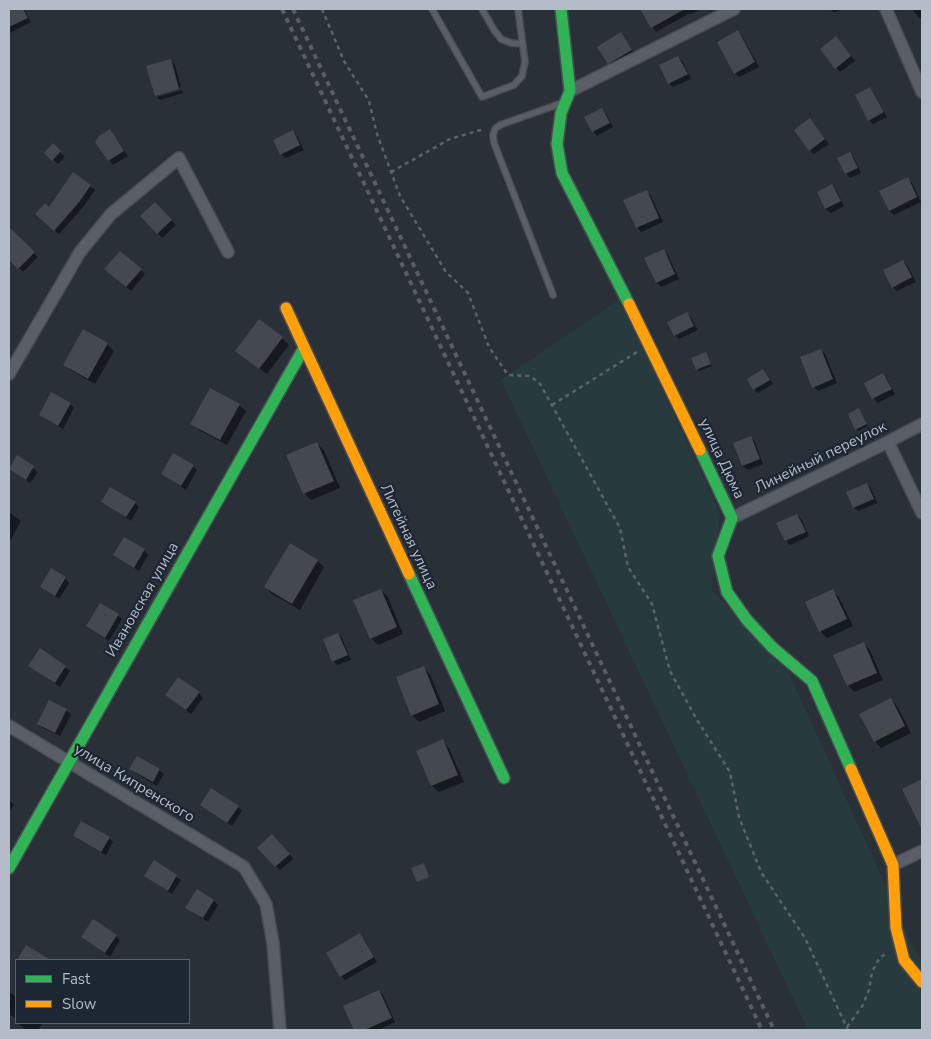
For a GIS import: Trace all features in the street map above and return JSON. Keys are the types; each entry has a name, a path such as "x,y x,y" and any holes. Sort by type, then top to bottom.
{"street":[{"path":"561,9 570,91 734,9"},
{"path":"886,9 922,92"},
{"name":"улица Дюма","path":"570,91 560,113 557,144 562,173 650,344 732,518 718,556 727,592 772,647 812,680 893,865 896,928 904,960 922,982"},
{"path":"9,374 80,252 111,214 179,158 228,252"},
{"name":"Литейная улица","path":"286,308 504,778"},
{"name":"Ивановская улица","path":"9,868 304,348"},
{"name":"Линейный переулок","path":"732,518 922,424"},
{"path":"888,442 922,513"},
{"name":"улица Кипренского","path":"9,726 244,867 266,904 273,943 280,1030"},
{"path":"893,865 922,850"}],"lane":[{"path":"432,9 482,97 514,85 522,76 525,62 518,9"},
{"path":"482,9 501,39 511,43 522,44"},
{"path":"553,295 494,143 493,135 495,129 500,125 564,103"}],"path":[{"path":"322,9 344,61 369,101 377,134 400,196 446,272 468,293 489,347 508,375 529,376 539,382 620,528 628,567 652,604 670,671 697,720 730,772 739,817 761,872 805,938 820,974 848,1029"},
{"path":"391,172 450,139 500,125"},
{"path":"552,405 650,344"},
{"path":"848,1029 863,1005 869,990 872,972 880,957 901,948"}],"green space":[{"path":"620,299 720,513 712,590 787,669 922,962 922,1030 808,1030 501,380"}],"building":[{"path":"9,9 23,9 28,18 9,27"},
{"path":"640,9 685,9 651,28"},
{"path":"738,30 755,62 734,74 717,42"},
{"path":"621,32 632,50 608,64 597,47"},
{"path":"836,36 851,56 835,69 820,49"},
{"path":"678,56 688,74 668,84 659,65"},
{"path":"171,59 179,89 155,96 146,66"},
{"path":"870,87 884,112 868,121 855,95"},
{"path":"602,108 610,123 592,132 584,117"},
{"path":"810,118 825,139 809,151 794,130"},
{"path":"110,129 124,151 108,161 95,142 99,136"},
{"path":"293,130 300,145 280,155 273,140"},
{"path":"53,143 61,151 52,161 44,153"},
{"path":"850,152 858,168 845,174 837,158"},
{"path":"73,172 91,185 54,231 35,214 45,203 49,207"},
{"path":"908,177 917,197 889,211 879,191"},
{"path":"832,184 841,201 825,209 817,192"},
{"path":"647,190 659,218 636,228 623,200"},
{"path":"155,202 172,220 157,234 140,216"},
{"path":"9,227 35,252 18,269 9,260"},
{"path":"664,249 675,274 656,283 644,258"},
{"path":"120,251 142,269 126,287 104,269"},
{"path":"903,260 912,277 892,288 883,270"},
{"path":"687,312 694,326 674,336 667,322"},
{"path":"259,319 283,337 259,369 235,351"},
{"path":"83,329 108,343 88,379 63,365"},
{"path":"821,349 833,379 812,388 800,357"},
{"path":"706,352 711,364 696,370 691,358"},
{"path":"763,369 770,380 753,390 747,379"},
{"path":"883,373 892,389 872,399 864,383"},
{"path":"210,388 240,404 220,440 190,424"},
{"path":"51,392 71,403 58,426 39,415"},
{"path":"859,408 867,424 855,430 848,414"},
{"path":"751,436 760,459 742,466 733,443"},
{"path":"317,442 334,481 303,494 286,455"},
{"path":"173,453 194,465 181,486 161,474"},
{"path":"17,455 34,466 26,480 9,469"},
{"path":"867,483 874,499 853,508 846,492"},
{"path":"110,487 136,502 126,517 101,502"},
{"path":"797,514 806,532 785,541 776,523"},
{"path":"124,537 145,549 134,568 113,555"},
{"path":"290,543 318,560 292,604 264,587"},
{"path":"51,568 66,577 55,596 40,587"},
{"path":"381,589 397,627 370,639 353,600"},
{"path":"833,589 847,619 819,632 805,602"},
{"path":"100,603 119,614 105,638 86,626"},
{"path":"338,633 348,655 332,662 323,639"},
{"path":"864,642 877,673 847,686 833,655"},
{"path":"40,648 66,666 55,683 28,666"},
{"path":"424,666 439,704 411,716 396,677"},
{"path":"178,677 200,692 186,710 165,695"},
{"path":"891,698 905,726 874,742 859,714"},
{"path":"49,700 67,709 55,733 37,724"},
{"path":"443,739 458,775 431,786 416,751"},
{"path":"137,756 160,769 153,782 129,769"},
{"path":"922,779 922,830 902,789"},
{"path":"211,788 239,806 227,823 200,805"},
{"path":"81,821 110,837 101,852 73,836"},
{"path":"272,834 290,854 275,867 257,848"},
{"path":"154,860 177,875 168,891 144,876"},
{"path":"424,863 429,877 417,882 411,868"},
{"path":"197,889 214,900 203,918 185,908"},
{"path":"93,919 117,935 105,953 81,937"},
{"path":"360,933 374,957 340,977 326,953"},
{"path":"26,945 49,959 18,959"},
{"path":"379,990 392,1018 364,1030 354,1030 343,1006"}],"railway":[{"path":"282,9 762,1030"},
{"path":"293,9 774,1030"}],"traffic: fast":[{"path":"561,9 570,91 561,113 557,144 562,173 629,304"},
{"path":"9,868 304,348"},
{"path":"700,450 732,518 718,556 727,592 747,620 772,647 812,681 851,769"},
{"path":"409,574 504,778"}],"traffic: slow":[{"path":"629,304 700,450"},
{"path":"286,308 409,574"},
{"path":"851,769 893,865 896,928 904,960 922,982"}]}
